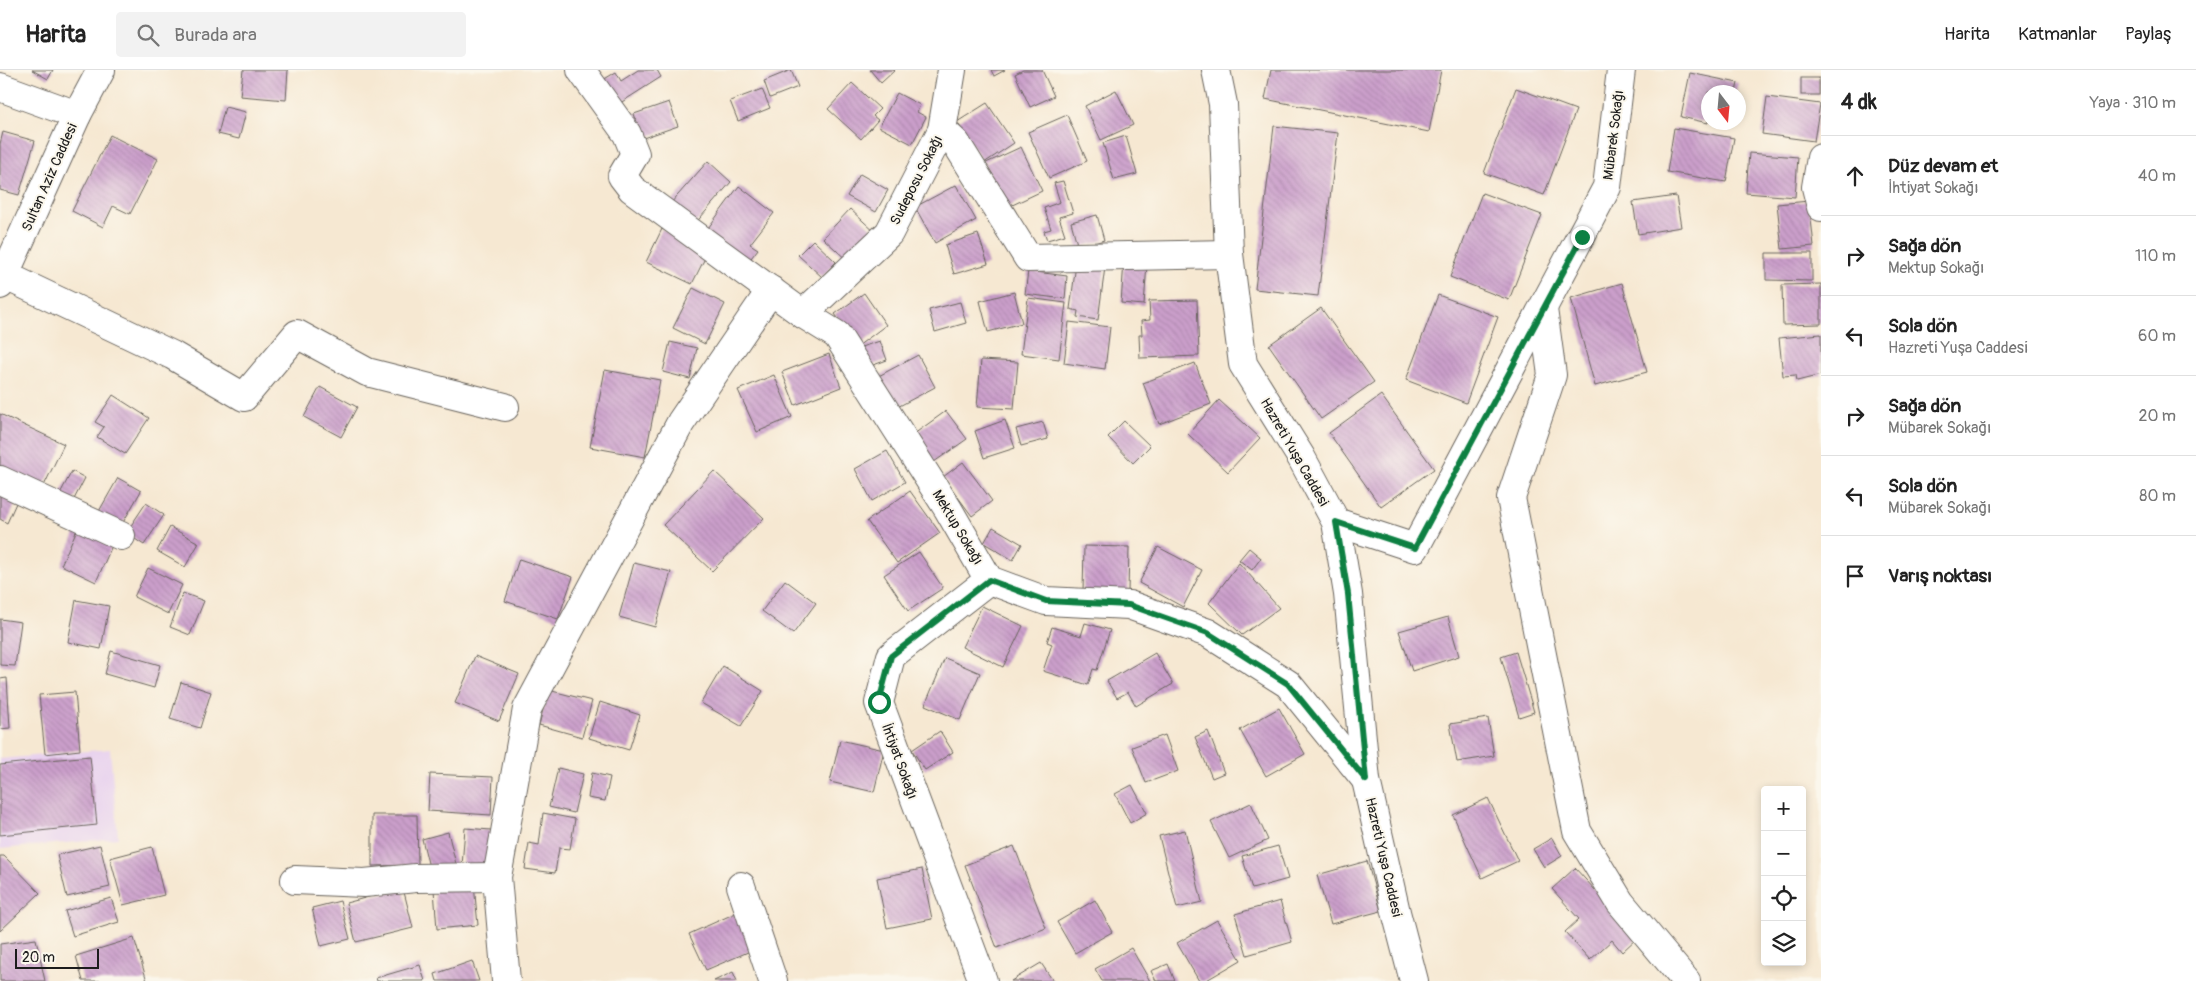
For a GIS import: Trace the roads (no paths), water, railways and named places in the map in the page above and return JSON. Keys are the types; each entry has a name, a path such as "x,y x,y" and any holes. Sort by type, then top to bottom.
{"street":[{"name":"Sultan Aziz Caddesi","path":"2,280 77,115 101,70"},
{"name":"Mektup Sokağı","path":"581,70 627,134 635,154 622,176 632,189 804,314 837,335 948,509 989,580 1046,601 1129,605 1208,633 1288,684 1366,780"},
{"name":"Sudeposu Sokağı","path":"804,314 889,234 942,130 952,70"},
{"name":"Hazreti Yuşa Caddesi","path":"1216,70 1224,104 1229,254 1243,364 1301,457 1336,522 1348,594 1366,780 1414,981"},
{"name":"Mübarek Sokağı","path":"1336,522 1415,548 1607,187 1621,70"},
{"path":"0,87 77,115"},
{"path":"942,130 956,143 1028,258 1229,254"},
{"path":"1821,158 1816,187 1821,207"},
{"path":"2,280 172,355 244,397 297,334 367,372 505,407"},
{"path":"506,981 497,877 527,709 681,422 771,290"},
{"path":"1543,309 1552,375 1511,498 1577,831 1620,902 1686,981"},
{"path":"0,480 120,536"},
{"name":"İhtiyat Sokağı","path":"983,981 879,702 891,656 989,580"},
{"path":"295,880 364,883 416,878 497,877"},
{"path":"741,886 773,981"}]}
